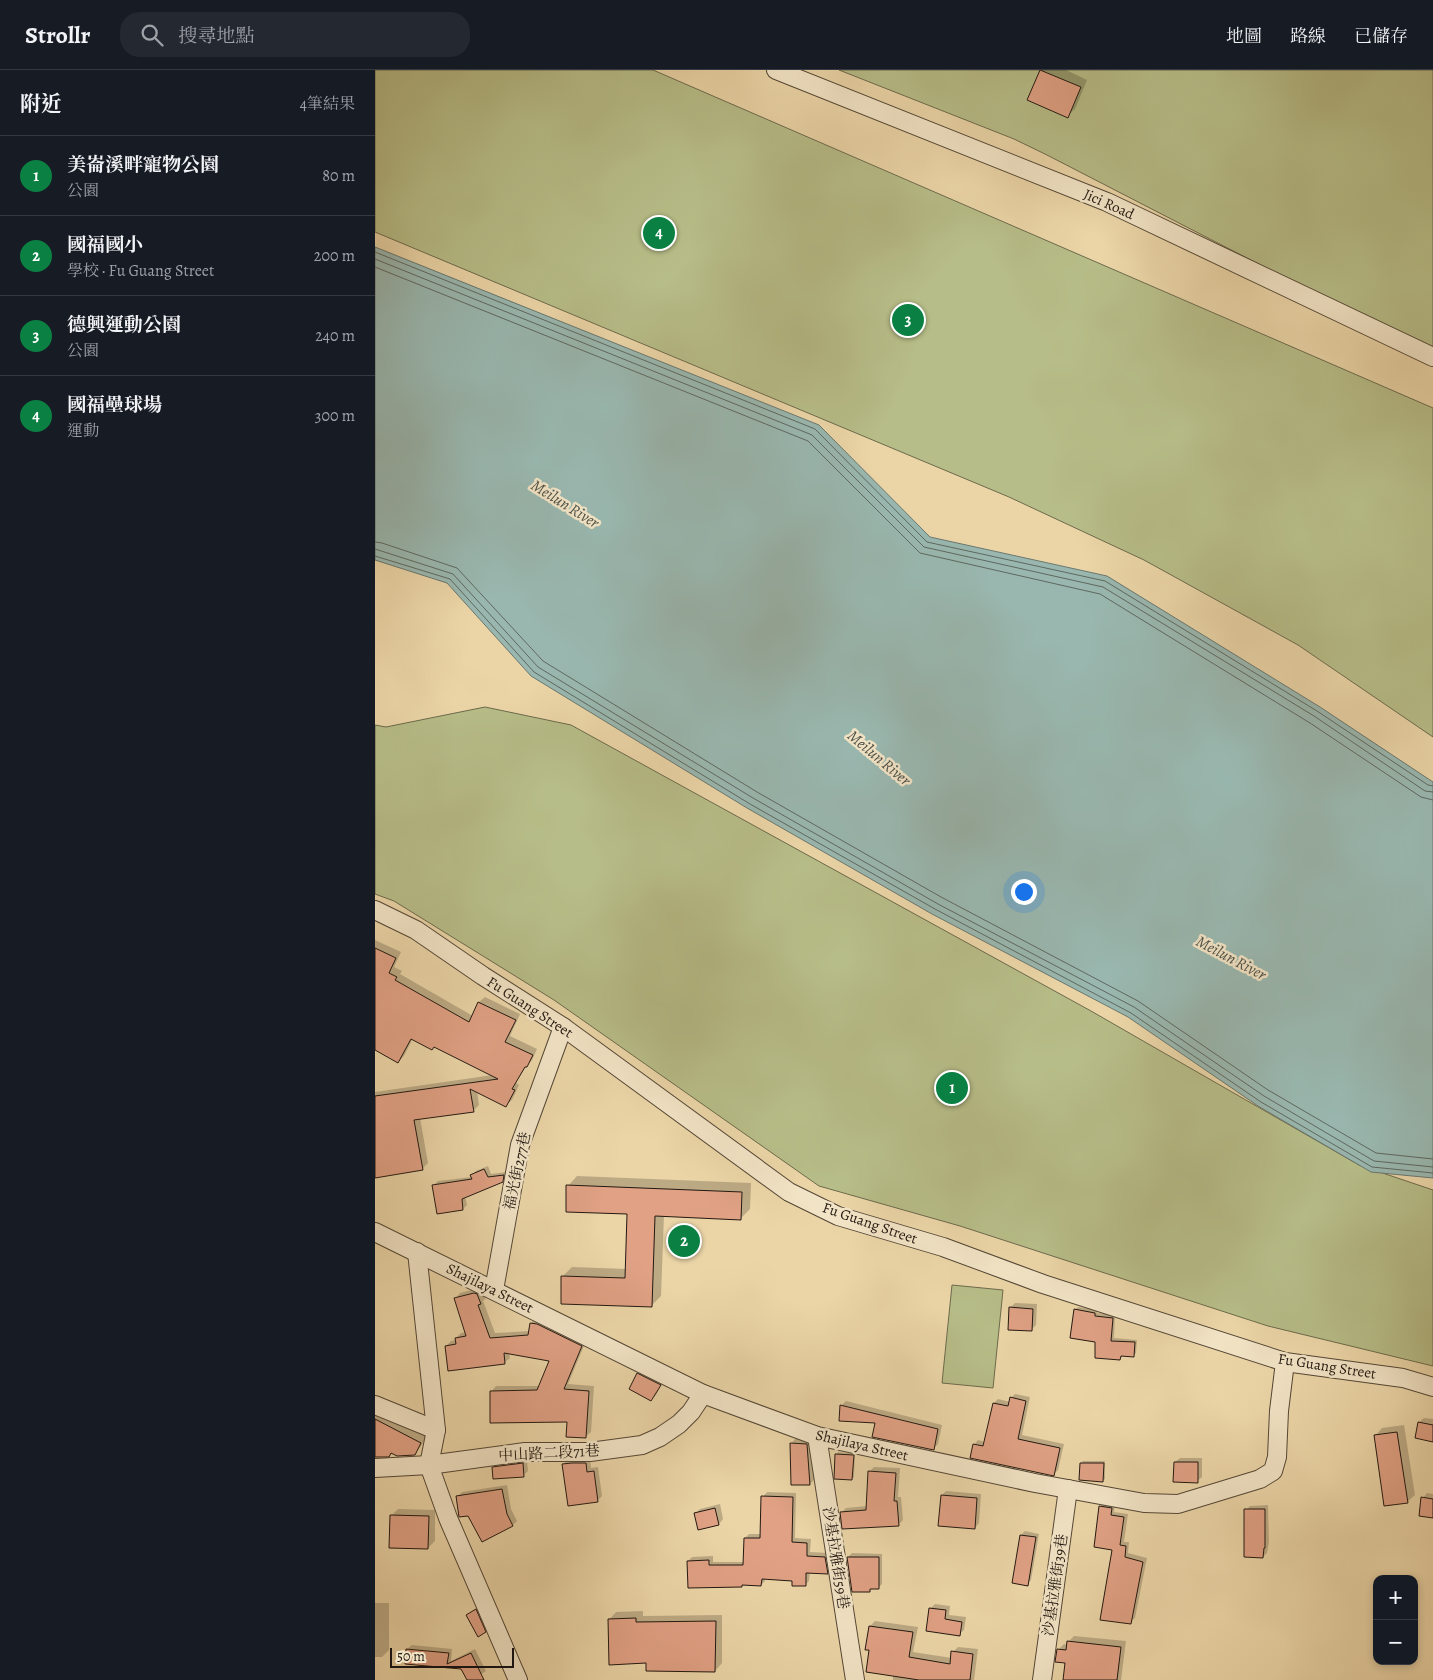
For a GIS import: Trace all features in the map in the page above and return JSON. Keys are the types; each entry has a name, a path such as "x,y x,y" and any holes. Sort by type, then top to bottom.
{"street":[{"name":"Jici Road","path":"776,70 1107,202 1433,357"},
{"name":"Fu Guang Street","path":"375,910 416,930 563,1027 789,1192 837,1216 943,1248 1043,1284 1285,1362 1403,1378 1433,1387"},
{"name":"福光街277巷","path":"494,1290 520,1145 563,1027"},
{"name":"Shajilaya Street","path":"375,1232 703,1394 817,1436 1068,1489 1144,1503 1177,1504 1260,1479 1273,1471 1277,1457 1279,1411 1285,1362"},
{"path":"417,1252 437,1430 429,1465 448,1518 518,1680"},
{"name":"中山路二段71巷","path":"375,1468 429,1465 525,1452 590,1452 642,1445 660,1437 679,1424 691,1412 703,1394"},
{"path":"375,1405 437,1430"},
{"name":"沙基拉雅街59巷","path":"817,1436 855,1680"},
{"name":"沙基拉雅街39巷","path":"1042,1680 1068,1489"}],"green space":[{"path":"375,70 653,70 1433,408 1433,737 1298,645 1144,560 1009,497 375,232"},
{"path":"839,70 1433,70 1433,354 1014,139"},
{"path":"485,707 571,725 1091,1011 1359,1165 1433,1190 1433,1366 1268,1326 960,1226 819,1186 554,1000 394,901 375,894 375,725 386,727"},
{"path":"952,1285 1003,1290 993,1388 942,1383"}],"water":[{"name":"Meilun River","path":"375,247 819,425 930,537 1107,576 1320,707 1433,782 1433,1178 1371,1172 1258,1106 1128,1017 932,914 747,808 531,676 447,583 375,560"}],"building":[{"path":"1040,70 1081,87 1068,118 1027,100"},
{"path":"375,948 396,958 389,973 397,977 395,980 469,1022 478,1002 516,1020 505,1042 533,1055 512,1089 515,1090 506,1107 470,1089 474,1112 414,1120 423,1170 375,1178 375,1096 498,1079 434,1047 432,1050 411,1039 398,1063 375,1050"},
{"path":"484,1169 488,1177 504,1175 503,1182 462,1199 463,1210 437,1214 432,1185 472,1179 470,1175"},
{"path":"566,1185 742,1192 741,1220 655,1216 652,1307 561,1304 561,1276 625,1278 627,1214 566,1212"},
{"path":"477,1294 481,1304 478,1305 490,1338 528,1335 530,1323 537,1324 582,1346 564,1389 589,1391 586,1438 566,1437 567,1422 490,1423 490,1391 537,1390 549,1361 504,1353 505,1364 448,1371 445,1346 456,1344 455,1338 466,1336 454,1298"},
{"path":"1009,1307 1033,1309 1032,1331 1008,1330"},
{"path":"1074,1309 1095,1313 1095,1316 1113,1318 1111,1341 1135,1342 1134,1357 1121,1356 1120,1360 1095,1358 1095,1342 1070,1338"},
{"path":"637,1373 661,1385 651,1401 629,1389"},
{"path":"1010,1397 1026,1401 1018,1439 1060,1448 1054,1476 970,1458 973,1444 983,1446 993,1403 1008,1406"},
{"path":"840,1405 938,1429 934,1450 872,1437 875,1423 839,1421"},
{"path":"375,1419 421,1443 415,1455 397,1456 391,1453 389,1457 375,1457"},
{"path":"1418,1422 1433,1425 1433,1442 1415,1438"},
{"path":"1397,1432 1408,1503 1384,1506 1374,1435"},
{"path":"790,1443 807,1444 810,1485 791,1485"},
{"path":"835,1454 854,1455 852,1480 834,1479"},
{"path":"1174,1462 1198,1462 1198,1483 1173,1482"},
{"path":"523,1463 524,1477 493,1479 492,1467"},
{"path":"586,1463 587,1472 594,1471 598,1502 568,1506 562,1464"},
{"path":"1080,1463 1104,1463 1103,1482 1079,1480"},
{"path":"868,1471 896,1473 894,1501 897,1501 899,1526 842,1529 840,1512 866,1510"},
{"path":"502,1489 507,1514 513,1526 482,1542 468,1516 459,1517 456,1496"},
{"path":"941,1495 977,1498 975,1529 938,1526"},
{"path":"761,1496 793,1497 792,1542 807,1543 807,1556 825,1557 828,1574 806,1573 806,1586 792,1586 792,1581 762,1579 761,1586 742,1585 742,1587 688,1588 687,1561 709,1560 709,1565 743,1565 744,1538 760,1538"},
{"path":"1421,1497 1433,1499 1433,1518 1419,1516"},
{"path":"1099,1506 1112,1508 1111,1515 1124,1517 1120,1545 1126,1546 1125,1557 1143,1562 1131,1624 1100,1620 1112,1550 1094,1547"},
{"path":"715,1508 719,1525 698,1530 694,1513"},
{"path":"1244,1509 1265,1509 1265,1548 1263,1558 1244,1557"},
{"path":"390,1515 429,1516 428,1549 389,1548"},
{"path":"1020,1535 1036,1537 1028,1586 1012,1583"},
{"path":"847,1557 879,1557 879,1589 870,1589 870,1592 852,1592"},
{"path":"929,1608 946,1610 945,1619 962,1622 960,1636 926,1631"},
{"path":"476,1609 486,1632 478,1637 466,1615"},
{"path":"636,1618 636,1622 716,1621 715,1672 646,1671 646,1663 609,1665 608,1619"},
{"path":"869,1626 913,1632 909,1657 950,1664 951,1651 973,1654 970,1680 919,1680 866,1672 869,1650 865,1650"},
{"path":"1067,1641 1121,1647 1117,1680 1063,1680 1065,1663 1055,1662 1057,1649 1066,1650"},
{"path":"406,1649 449,1653 447,1664 471,1653 484,1680 467,1680 461,1669 405,1664"}],"place":[{"name":"國福壘球場","path":"659,233"},
{"name":"德興運動公園","path":"908,320"},
{"name":"美崙溪畔寵物公園","path":"952,1088"},
{"name":"國福國小","path":"684,1241"}]}
